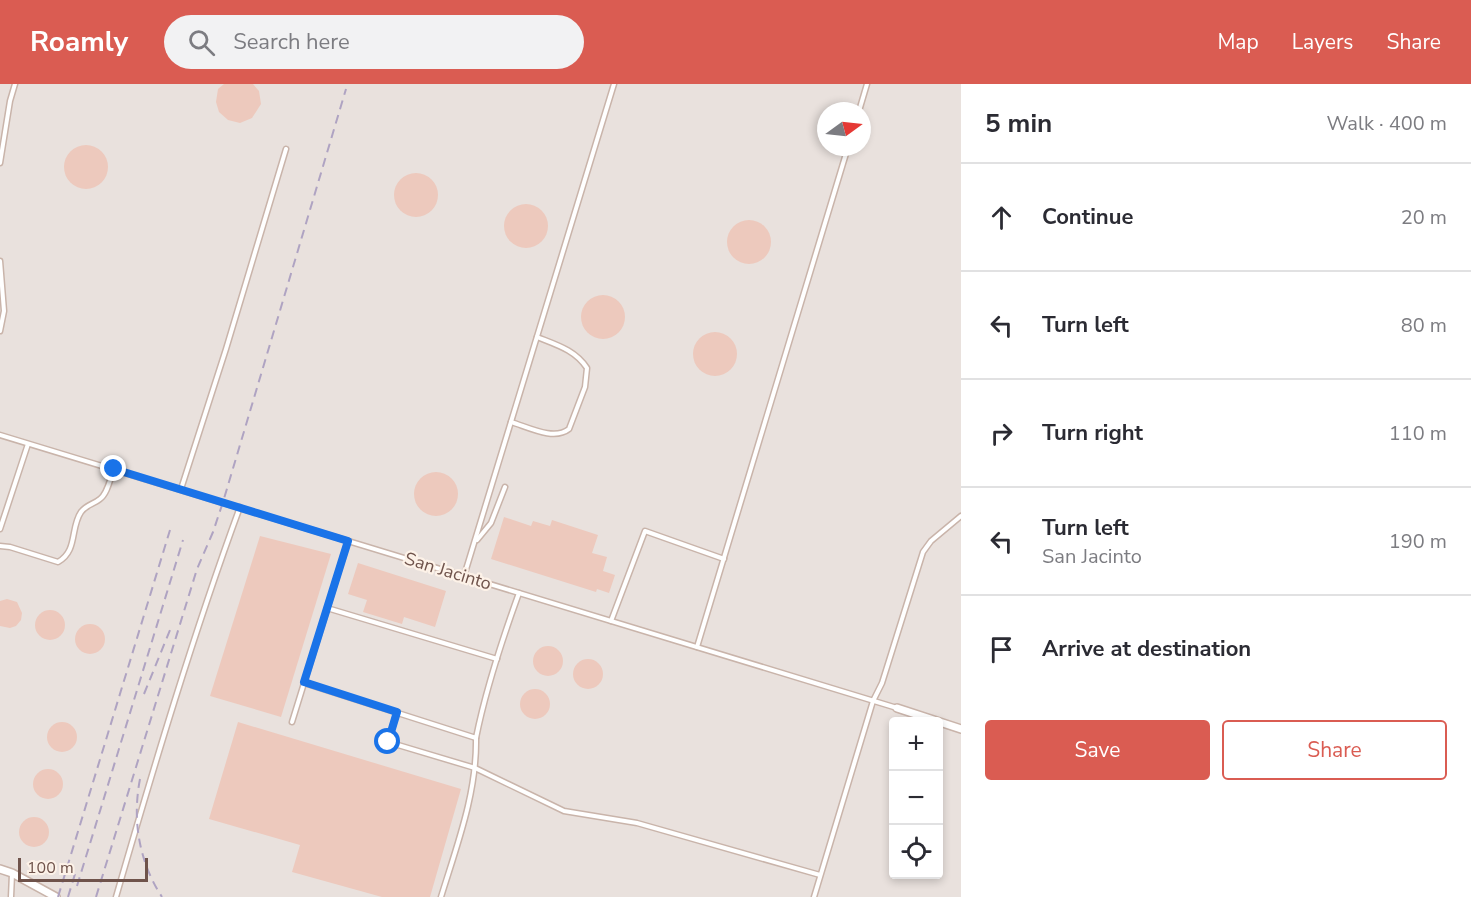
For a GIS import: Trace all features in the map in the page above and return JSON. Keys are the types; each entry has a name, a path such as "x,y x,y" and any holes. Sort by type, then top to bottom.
{"street":[{"path":"897,708 961,729"},
{"path":"0,869 56,897"}],"lane":[{"path":"0,163 15,84"},
{"path":"464,576 614,84"},
{"path":"862,102 867,84"},
{"path":"181,489 286,149"},
{"path":"697,647 845,156"},
{"path":"0,261 4,311 0,331"},
{"path":"512,422 555,435 563,434 569,429 585,387 587,368 577,355 566,348 537,337"},
{"name":"San Jacinto","path":"0,435 897,708"},
{"path":"0,529 28,444"},
{"path":"0,546 10,546 58,562 61,560 71,548 79,515 85,507 104,495 114,469"},
{"path":"475,543 491,523 506,487"},
{"path":"116,897 213,580 240,507"},
{"path":"814,897 873,701 882,683 923,552 931,541 961,516"},
{"path":"611,621 645,531 724,559"},
{"path":"292,722 348,541"},
{"path":"441,897 469,806 476,768 476,738 481,713 519,593"},
{"path":"327,608 497,659"},
{"path":"304,682 476,738"},
{"path":"397,712 388,742 476,768 564,811 638,823 820,875"},
{"path":"11,897 12,873"}],"shaded area":[{"path":"0,84 961,84 961,897 0,897"}],"building":[{"path":"224,84 253,84 259,91 261,104 252,118 240,123 228,120 219,112 216,102 218,89"},
{"path":"86,145 102,151 108,167 102,183 86,189 70,183 64,167 70,151"},
{"path":"416,173 432,179 438,195 432,211 416,217 400,211 394,195 400,179"},
{"path":"526,204 542,210 548,226 542,242 526,248 510,242 504,226 510,210"},
{"path":"749,220 765,226 771,242 765,258 749,264 733,258 727,242 733,226"},
{"path":"603,295 619,301 625,317 619,333 603,339 587,333 581,317 587,301"},
{"path":"715,332 731,338 737,354 731,370 715,376 699,370 693,354 699,338"},
{"path":"436,472 452,478 458,494 452,510 436,516 420,510 414,494 420,478"},
{"path":"504,517 531,526 533,521 550,526 552,520 598,535 592,553 607,557 603,571 615,575 609,593 597,589 596,592 491,559"},
{"path":"260,536 331,554 281,717 210,696"},
{"path":"358,563 446,591 435,627 404,617 402,624 363,612 367,600 348,594"},
{"path":"7,599 17,602 22,613 21,620 16,626 10,628 0,626 0,601"},
{"path":"50,610 60,615 65,625 60,635 50,640 40,635 35,625 40,615"},
{"path":"90,624 100,629 105,639 100,649 90,654 80,649 75,639 80,629"},
{"path":"548,646 559,650 563,661 559,672 548,676 537,672 533,661 537,650"},
{"path":"588,659 599,663 603,674 599,685 588,689 577,685 573,674 577,663"},
{"path":"535,689 546,693 550,704 546,715 535,719 524,715 520,704 524,693"},
{"path":"62,722 72,727 77,737 72,747 62,752 52,747 47,737 52,727"},
{"path":"238,722 461,789 430,897 382,897 292,872 300,845 209,819"},
{"path":"48,769 58,774 63,784 58,794 48,799 38,794 33,784 38,774"},
{"path":"34,817 44,822 49,832 44,842 34,847 24,842 19,832 24,822"}],"railway":[{"path":"96,897 197,569 223,502 346,89"},
{"path":"58,897 170,530"},
{"path":"77,886 183,540"},
{"path":"144,694 170,630"},
{"path":"140,779 137,810 139,840 148,870 162,897"},
{"path":"68,897 75,874"}],"route":[{"path":"114,469 348,541 304,682 397,712 388,742"}]}
